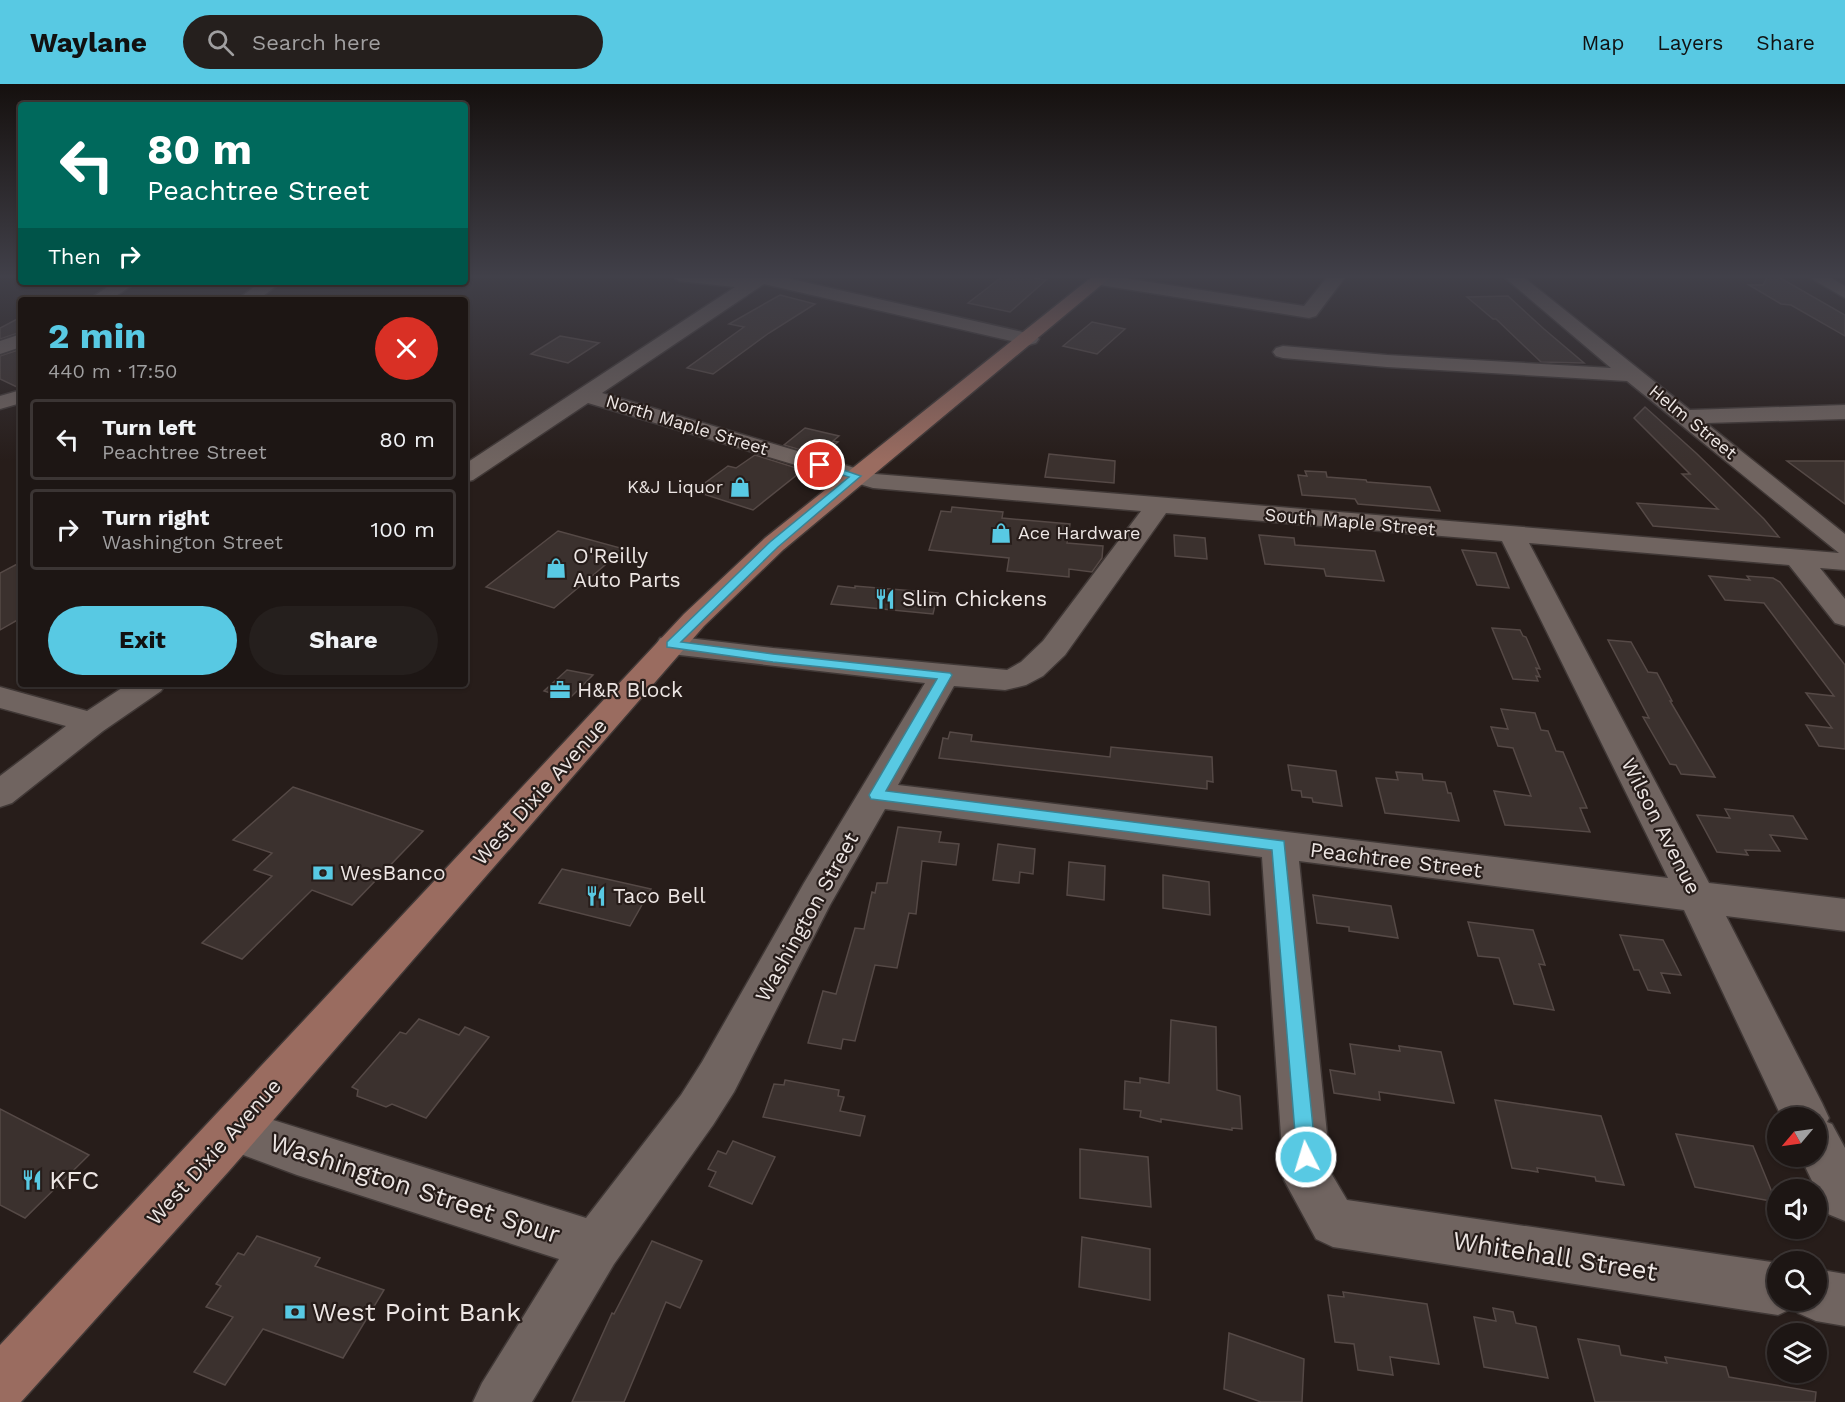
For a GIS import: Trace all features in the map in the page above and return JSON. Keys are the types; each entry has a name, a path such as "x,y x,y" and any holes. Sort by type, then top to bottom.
{"main road":[{"name":"West Dixie Avenue","path":"0,1385 235,1130 671,645 774,544 1029,339"}],"street":[{"path":"468,474 672,338"},
{"path":"1022,338 1029,339"},
{"name":"Helm Street","path":"1587,338 1845,547"},
{"path":"0,348 18,341"},
{"path":"1283,352 1387,361 1634,375"},
{"name":"North Maple Street","path":"586,395 856,476"},
{"path":"0,403 18,397"},
{"path":"1687,417 1845,412"},
{"name":"South Maple Street","path":"856,476 885,482 1158,506 1798,560 1845,562"},
{"path":"671,645 773,658 945,675 1005,680 1015,678 1032,669 1054,648 1158,506"},
{"name":"Wilson Avenue","path":"1512,536 1698,899 1801,1107"},
{"path":"1798,560 1845,617"},
{"name":"Washington Street","path":"501,1402 596,1246 697,1110 718,1077 817,894 945,675"},
{"path":"0,794 92,723 146,687"},
{"path":"0,697 92,723"},
{"name":"Peachtree Street","path":"876,795 1698,899 1845,915"},
{"name":"Whitehall Street","path":"1279,845 1308,1180 1333,1222 1767,1288"},
{"name":"Washington Street Spur","path":"235,1130 297,1152 596,1246"},
{"path":"1827,1162 1845,1197"},
{"path":"1827,1297 1845,1300"}],"building":[{"path":"558,338 599,343 568,363 531,354"},
{"path":"729,338 763,338 713,374 687,368"},
{"path":"1073,338 1115,338 1097,354 1063,346"},
{"path":"1515,338 1554,338 1584,363 1541,362"},
{"path":"18,350 18,388 0,379 0,356"},
{"path":"1645,407 1696,453 1764,519 1779,537 1653,526 1637,503 1718,509 1682,474 1690,474 1634,418"},
{"path":"805,428 839,436 833,441 838,442 821,456 784,445"},
{"path":"1049,454 1115,461 1114,483 1045,477"},
{"name":"K&J Liquor","path":"755,455 803,470 753,510 694,491 728,466 736,468"},
{"path":"1787,461 1845,461 1845,504"},
{"path":"1305,471 1326,472 1327,477 1430,487 1440,511 1358,504 1355,499 1302,495 1298,475 1307,476"},
{"name":"Ace Hardware","path":"952,507 1003,512 1002,518 1070,524 1067,543 1103,546 1102,558 1092,572 1069,569 1069,577 1007,571 1009,558 929,550 941,511 951,512"},
{"name":"O'Reilly Auto Parts","path":"558,531 624,549 554,608 486,587"},
{"path":"1174,535 1205,538 1207,559 1175,556"},
{"path":"1259,535 1294,538 1295,545 1375,551 1384,581 1326,576 1324,569 1265,564"},
{"path":"1462,550 1496,553 1509,588 1477,585"},
{"path":"18,564 18,620 0,630 0,573"},
{"path":"1709,576 1750,580 1747,576 1773,578 1780,582 1845,665 1845,749 1819,746 1806,725 1832,728 1806,693 1834,696 1764,603 1725,600"},
{"name":"Slim Chickens","path":"838,586 938,593 933,614 831,604"},
{"path":"1492,628 1520,630 1526,637 1540,669 1536,668 1540,677 1536,676 1538,681 1513,679"},
{"path":"1608,640 1631,642 1648,672 1657,673 1672,701 1670,701 1715,777 1681,774 1676,765 1670,764 1643,717 1649,718"},
{"path":"567,670 593,675 569,699 544,691"},
{"path":"1501,709 1535,713 1541,730 1548,731 1556,751 1563,752 1587,808 1580,808 1590,832 1505,825 1494,791 1531,796 1513,748 1498,746 1491,727 1508,729"},
{"path":"950,732 972,735 971,741 1110,757 1111,747 1212,757 1213,782 1207,781 1207,789 939,758 943,738 948,739"},
{"path":"1288,765 1336,771 1342,806 1313,802 1312,798 1302,797 1301,791 1292,790"},
{"path":"1396,772 1422,774 1423,780 1445,782 1448,793 1451,793 1459,821 1385,813 1376,778 1398,780"},
{"name":"WesBanco","path":"293,787 423,831 352,905 312,890 242,959 202,943 272,876 254,870 272,853 233,840"},
{"path":"1725,809 1793,816 1807,839 1770,835 1780,851 1745,850 1748,855 1717,852 1697,815 1730,818"},
{"path":"898,827 941,832 939,842 959,844 956,865 922,861 916,914 909,913 897,968 875,965 855,1041 843,1039 841,1049 808,1043 823,991 836,994 855,928 864,929 872,892 875,893 877,883 887,883"},
{"path":"998,844 1035,849 1033,874 1020,872 1019,883 993,880"},
{"path":"1069,862 1105,866 1104,900 1067,895"},
{"name":"Taco Bell","path":"562,869 651,889 630,926 539,903"},
{"path":"1163,875 1209,882 1210,915 1163,908"},
{"path":"1313,895 1391,906 1398,938 1349,931 1349,927 1317,923"},
{"path":"1468,922 1533,930 1545,965 1539,964 1554,1010 1514,1004 1499,958 1478,956"},
{"path":"1620,935 1663,940 1681,975 1661,973 1670,993 1648,990 1639,970 1634,970"},
{"path":"419,1019 459,1035 465,1027 489,1037 426,1118 392,1104 386,1107 357,1096 358,1090 352,1087 400,1032 406,1034"},
{"path":"1171,1020 1216,1027 1217,1090 1240,1096 1242,1129 1232,1128 1232,1130 1161,1119 1161,1122 1140,1117 1141,1111 1124,1109 1125,1081 1140,1083 1140,1078 1169,1083"},
{"path":"1350,1044 1400,1051 1399,1046 1441,1052 1454,1103 1379,1092 1380,1100 1334,1093 1330,1070 1355,1074"},
{"path":"785,1080 839,1090 838,1096 844,1097 840,1111 865,1116 860,1136 763,1117 774,1084 784,1085"},
{"path":"1495,1100 1601,1116 1624,1185 1596,1181 1595,1177 1537,1168 1538,1172 1512,1168"},
{"name":"KFC","path":"0,1109 89,1155 25,1218 0,1205"},
{"path":"1676,1134 1753,1146 1767,1180 1767,1200 1695,1187"},
{"path":"733,1141 775,1157 752,1204 709,1186 716,1172 708,1169 718,1151 726,1154"},
{"path":"1080,1149 1148,1157 1151,1207 1080,1198"},
{"name":"West Point Bank","path":"257,1236 320,1258 315,1266 384,1290 343,1358 263,1329 225,1385 194,1372 233,1317 206,1307 221,1286 216,1284 238,1253 244,1255"},
{"path":"1082,1237 1150,1249 1150,1300 1079,1287"},
{"path":"652,1241 702,1261 680,1308 666,1302 624,1402 572,1402 612,1313 614,1314"},
{"path":"1343,1292 1427,1304 1439,1364 1390,1357 1393,1375 1358,1370 1354,1344 1335,1342 1328,1295 1344,1297"},
{"path":"1493,1308 1513,1312 1516,1323 1536,1327 1548,1378 1484,1367 1474,1317 1496,1321"},
{"path":"1229,1333 1304,1359 1302,1402 1261,1402 1224,1389"},
{"path":"1578,1339 1619,1346 1621,1355 1667,1363 1665,1357 1726,1367 1729,1377 1816,1392 1815,1402 1595,1402"}],"place":[{"name":"K&J Liquor","path":"740,487"},
{"name":"Ace Hardware","path":"1001,533"},
{"name":"O'Reilly Auto Parts","path":"556,568"},
{"name":"Slim Chickens","path":"885,599"},
{"name":"H&R Block","path":"560,690"},
{"name":"WesBanco","path":"323,873"},
{"name":"Taco Bell","path":"596,896"},
{"name":"KFC","path":"32,1180"},
{"name":"West Point Bank","path":"295,1312"}],"route":[{"path":"820,465 856,476 774,544 671,645 773,658 945,675 937,693 876,795 1279,845 1306,1157"}]}
